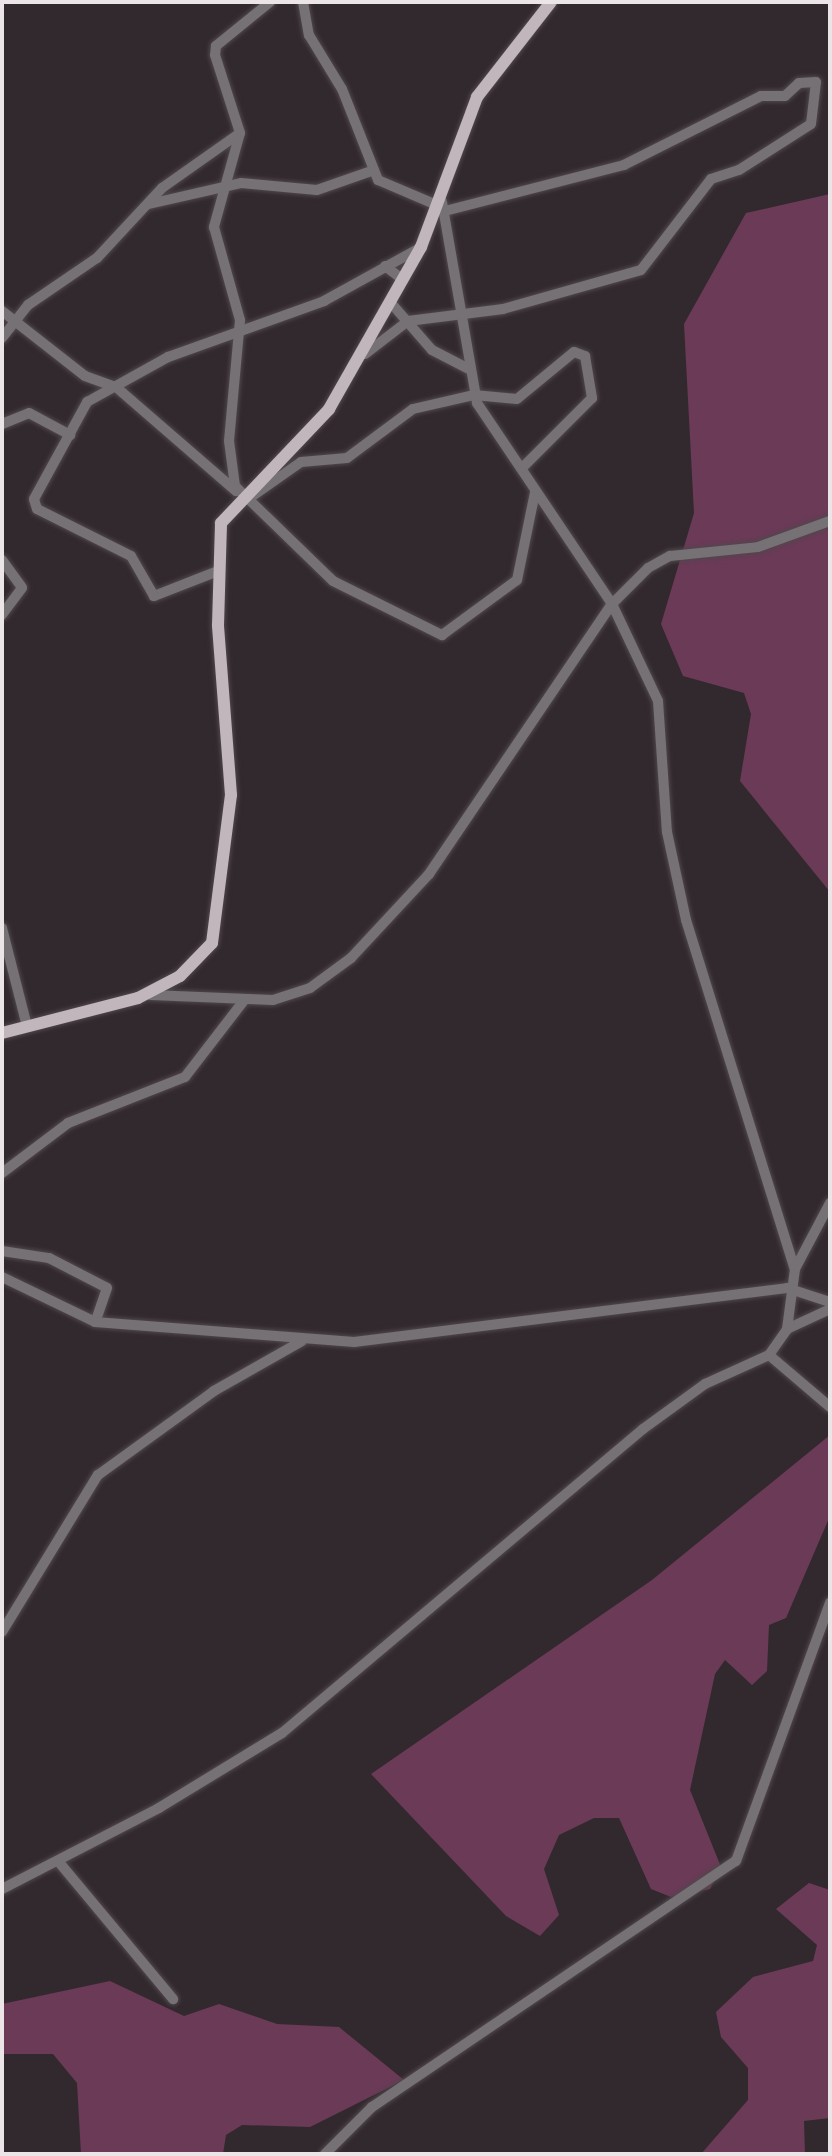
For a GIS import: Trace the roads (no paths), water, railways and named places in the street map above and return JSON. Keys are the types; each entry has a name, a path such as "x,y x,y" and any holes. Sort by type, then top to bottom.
{"main road":[{"path":"2,1033 138,998 180,976 205,953 221,905 231,795 218,571 221,523 250,499 316,426 355,365 442,207 460,129 477,97 551,2"}],"street":[{"path":"270,2 216,46 240,133 214,227 240,329 229,441 235,486 297,540 333,581 442,635 517,580 535,492"},
{"path":"303,2 309,35 342,89 374,170 384,186 442,207 624,165 761,96 785,96 799,83 816,82 811,124 739,170 711,179 641,270 466,312 408,321 376,340 355,365"},
{"path":"2,338 13,322 82,271 147,204 240,133"},
{"path":"147,204 228,184 311,191 374,170"},
{"path":"442,207 466,312 469,369 474,395 535,492 612,604 658,701 667,832 686,920 795,1269"},
{"path":"218,571 154,596 131,556 37,509 34,499 87,402 240,329 313,306 421,247"},
{"path":"385,266 402,279"},
{"path":"391,303 432,350 469,369"},
{"path":"2,311 85,376 116,387 250,499"},
{"path":"250,499 301,462 347,458 413,409 474,395 517,399 574,352 585,356 592,398 522,468"},
{"path":"2,424 29,413 70,435"},
{"path":"138,998 164,992 273,1000 310,988 351,958 429,874 612,604 670,556 758,547 830,521"},
{"path":"2,560 22,588 2,615"},
{"path":"2,928 27,1026"},
{"path":"2,1173 68,1123 185,1077 245,999"},
{"path":"787,1329 787,1288 830,1203"},
{"path":"2,1251 49,1258 107,1288 95,1322"},
{"path":"2,1277 95,1322 304,1340 410,1337 787,1288 830,1302"},
{"path":"2,1889 58,1861 282,1733 643,1429 705,1384 769,1355 787,1329 830,1309"},
{"path":"2,1632 98,1475 214,1391 304,1340"},
{"path":"769,1355 830,1407"},
{"path":"325,2154 372,2107 736,1861 830,1603"},
{"path":"58,1861 173,1999"}]}
